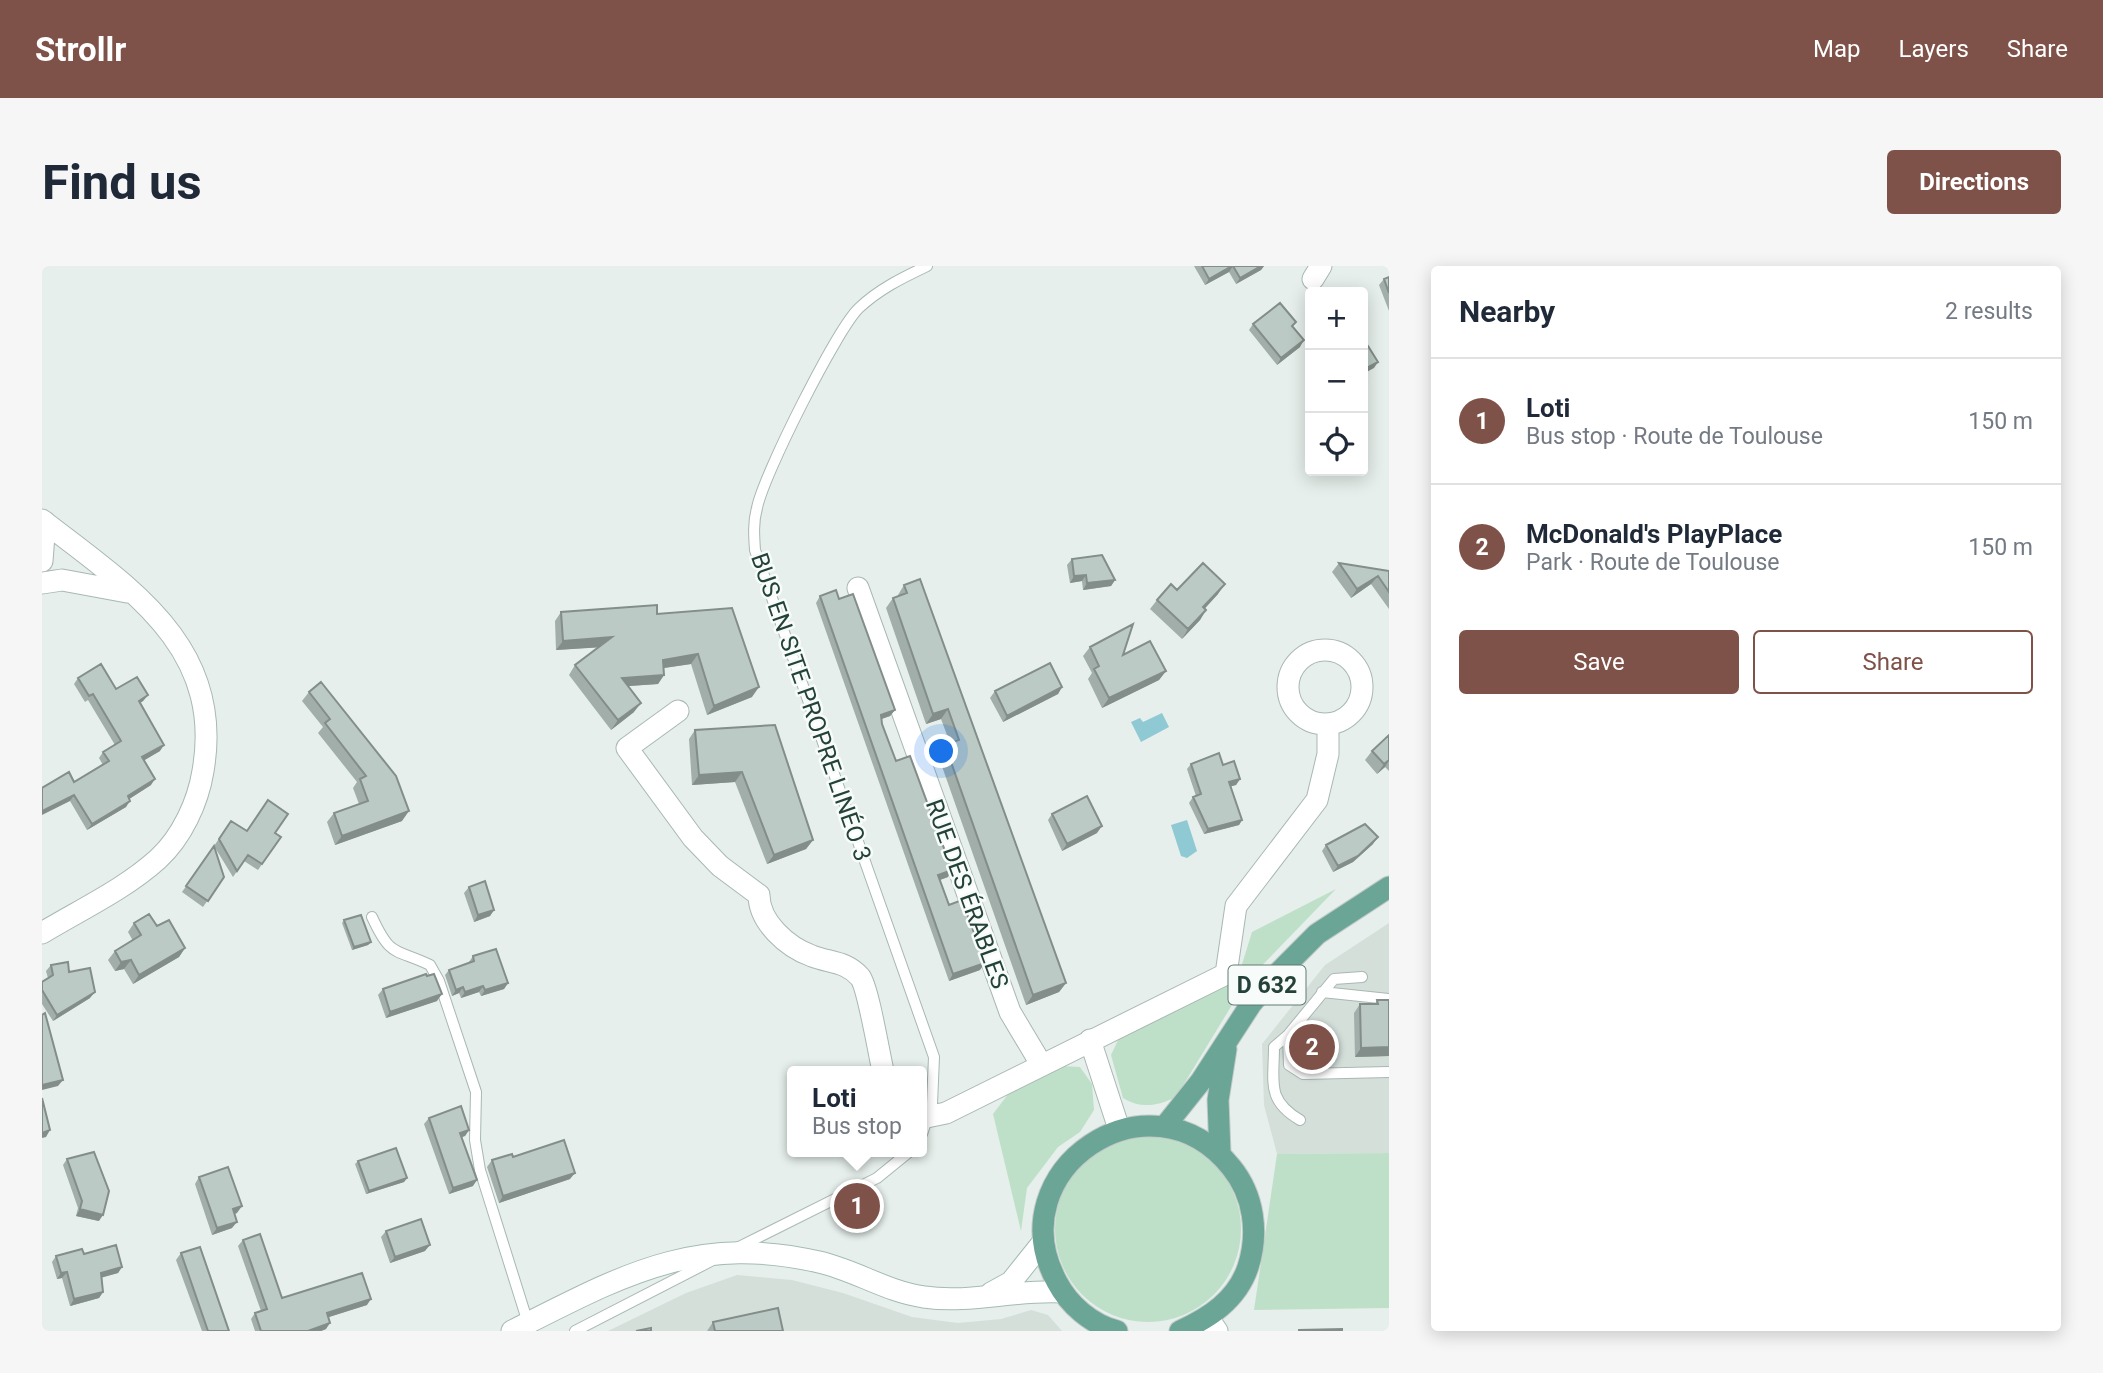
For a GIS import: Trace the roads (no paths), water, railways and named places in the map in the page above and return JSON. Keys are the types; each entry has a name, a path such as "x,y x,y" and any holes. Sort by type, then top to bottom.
{"main road":[{"name":"D 632","path":"1165,1126 1264,989 1318,934 1389,887"},
{"name":"D 632","path":"1220,1153 1218,1100 1226,1044"},
{"path":"1117,1331 1090,1324 1062,1292 1049,1268 1043,1242 1046,1205 1061,1172 1086,1146 1119,1129 1165,1126 1194,1135 1220,1153 1244,1187 1252,1207 1254,1238 1247,1269 1213,1325 1180,1331"}],"street":[{"path":"42,561 43,521"},
{"path":"42,933 141,874 161,856 185,823 200,791 207,750 205,700 183,648 135,595 43,521"},
{"path":"42,583 62,580 96,584 135,595"},
{"name":"RUE DES ÉRABLES","path":"858,588 1010,1012 1041,1064"},
{"path":"678,711 627,748 693,838 720,866 760,895 759,909 769,927 810,956 846,965 862,979 882,1066"},
{"path":"927,1122 1226,974 1236,906 1317,800 1328,754 1328,724"},
{"path":"1090,1040 1119,1129"},
{"path":"986,1296 1012,1282 1043,1242"},
{"path":"520,1327 626,1274 672,1259 729,1252 787,1254 835,1265 895,1290 923,1297 959,1300 1062,1292"}],"lane":[{"name":"BUS EN SITE PROPRE LINÉO 3","path":"927,266 884,286 856,310 781,449 757,505 754,527 758,560 934,1057 936,1076 927,1111"},
{"path":"373,918 385,945 398,954 430,965 439,981 476,1092 475,1140 480,1170 520,1327"},
{"path":"1300,1120 1286,1112 1275,1097 1274,1047 1288,1035 1334,979 1362,977"},
{"path":"1322,992 1389,999"},
{"path":"1288,1035 1289,1065 1303,1074 1389,1072"},
{"path":"575,1331 877,1178 903,1157"}],"water":[{"path":"1162,713 1169,727 1141,742 1131,722 1140,718 1143,722"},
{"path":"1187,820 1197,851 1187,858 1181,856 1171,825"}],"place":[{"name":"McDonald's PlayPlace","path":"1312,1047"},
{"name":"Loti","path":"857,1206"}]}
